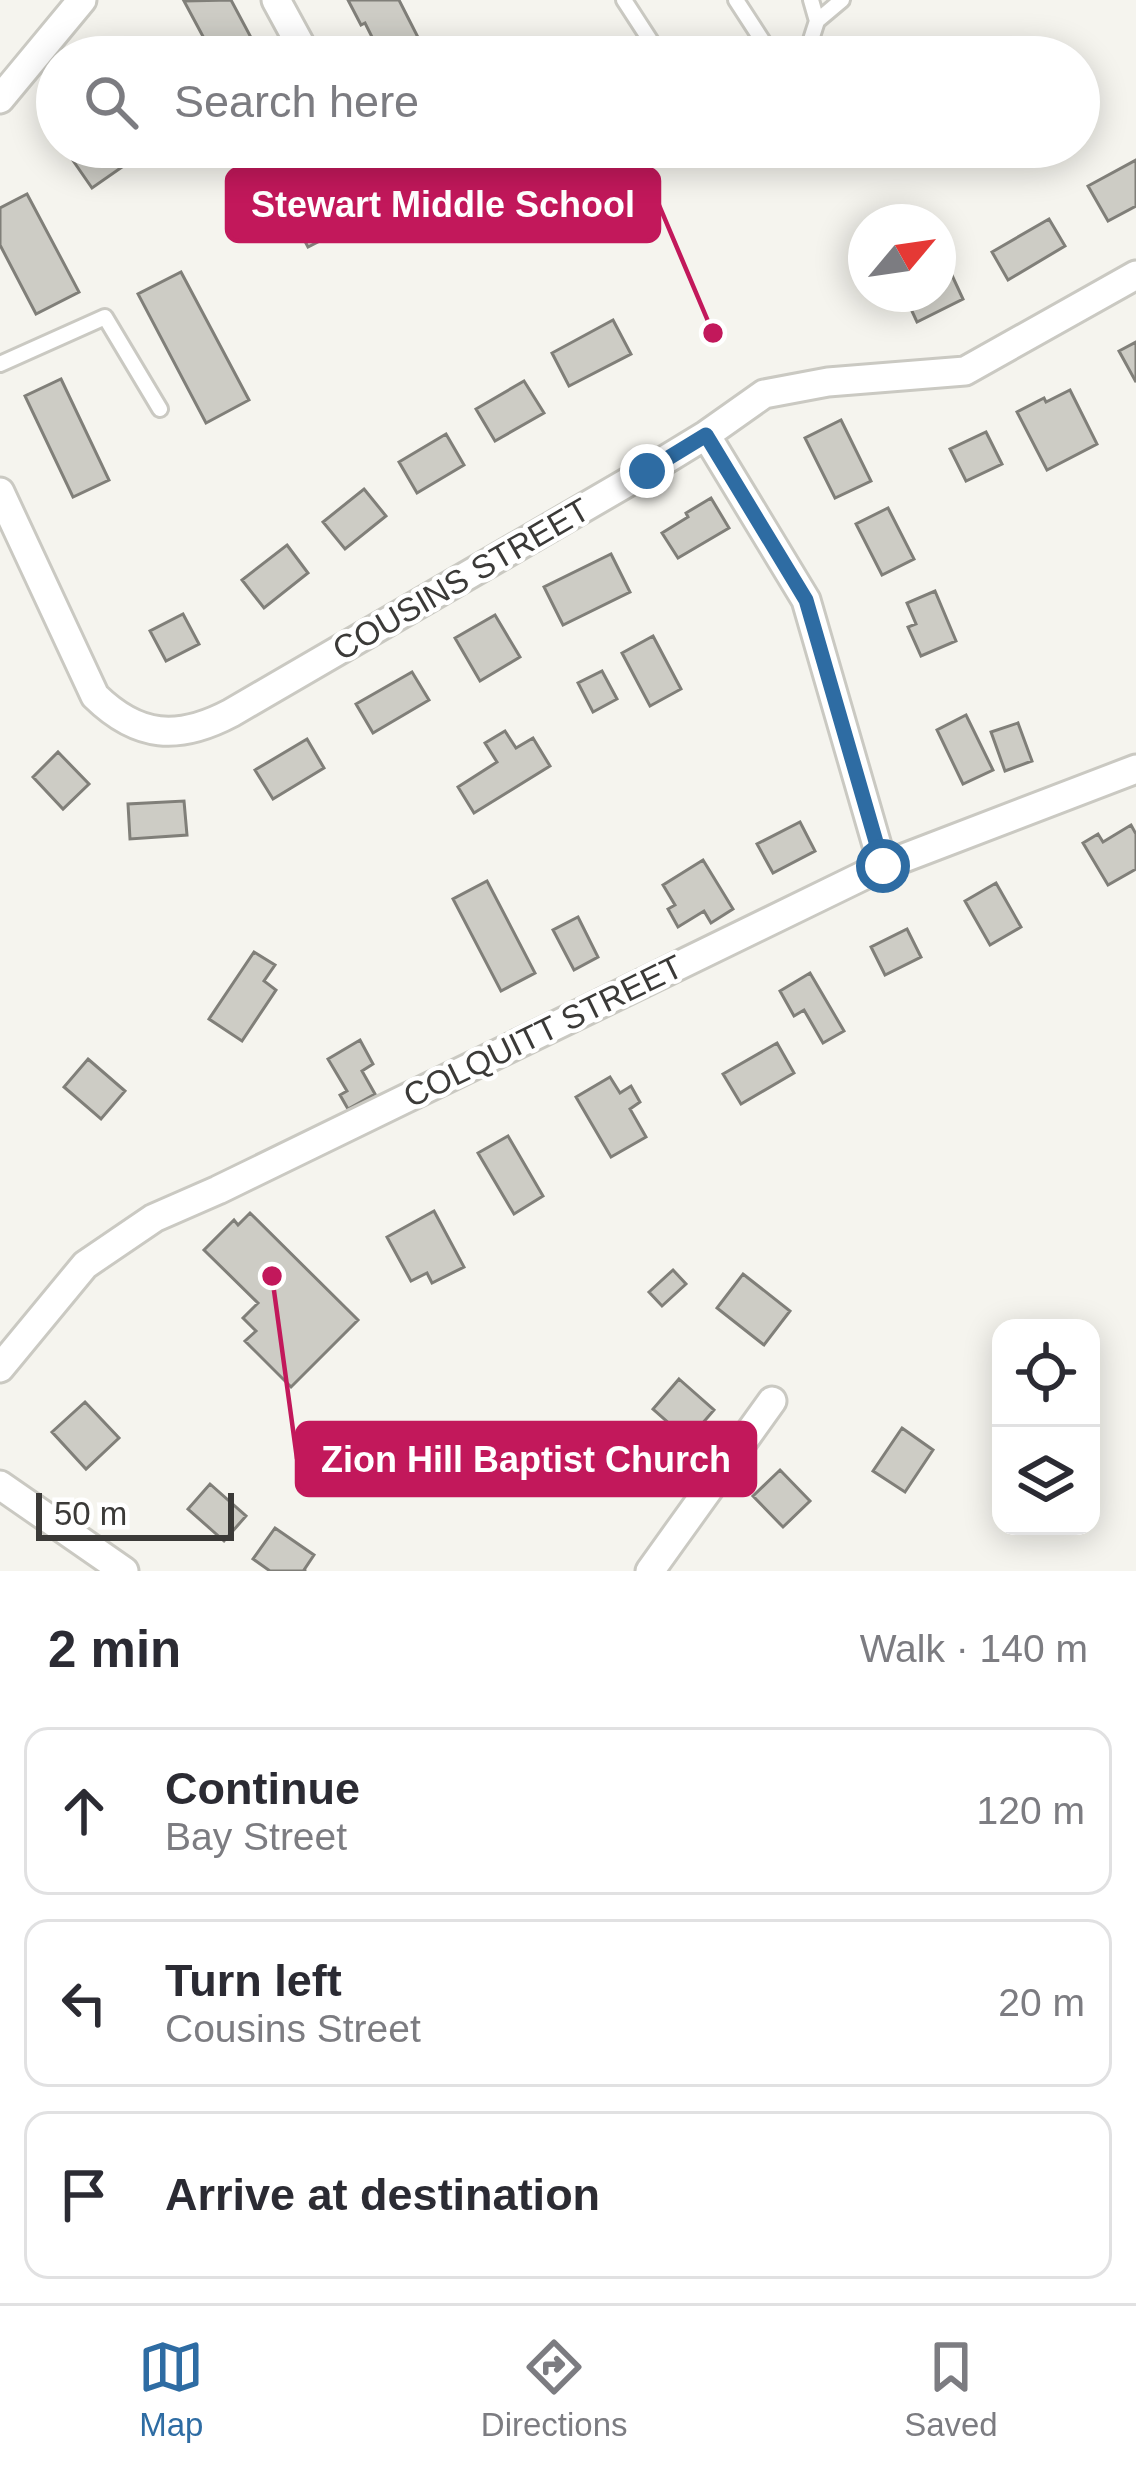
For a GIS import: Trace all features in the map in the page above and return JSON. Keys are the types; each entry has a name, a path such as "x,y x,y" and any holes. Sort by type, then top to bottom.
{"street":[{"path":"52,36 82,0"},
{"path":"276,0 296,36"},
{"path":"0,99 36,56"},
{"path":"366,168 377,189"},
{"name":"COUSINS STREET","path":"0,492 95,696 134,725 181,732 206,726 706,435 764,394 828,382 964,370 1136,275"},
{"path":"706,435 806,600 883,866"},
{"name":"COLQUITT STREET","path":"0,1368 85,1265 154,1218 883,866 1136,769"},
{"path":"650,1571 772,1401"},
{"path":"0,1485 124,1571"}],"lane":[{"path":"624,0 647,36"},
{"path":"736,0 759,36"},
{"path":"811,0 817,21"},
{"path":"812,36 817,21 842,0"},
{"path":"0,364 105,317 160,409"}],"building":[{"path":"231,0 250,36 203,36 184,1"},
{"path":"348,0 399,0 417,36 372,36 365,23 361,25"},
{"path":"1136,160 1136,206 1108,221 1088,186"},
{"path":"78,168 121,168 92,188"},
{"path":"314,168 345,228 308,247 277,189 266,195 257,178 269,171"},
{"path":"447,168 496,168 502,179 464,200"},
{"path":"27,194 79,292 36,314 0,245 0,208"},
{"path":"1049,219 1065,246 1008,280 992,252"},
{"path":"181,272 249,400 206,423 138,294"},
{"path":"912,312 937,312 917,322"},
{"path":"613,320 631,354 569,386 552,353"},
{"path":"1136,342 1136,382 1119,351"},
{"path":"61,379 109,480 73,497 25,396"},
{"path":"524,381 544,413 495,441 476,409"},
{"path":"1070,390 1097,444 1047,470 1017,412"},
{"path":"841,420 871,481 835,498 805,438"},
{"path":"986,432 1002,464 966,481 950,449"},
{"path":"446,434 464,465 417,493 399,462"},
{"path":"364,489 386,516 345,549 323,522"},
{"path":"711,498 729,528 678,558 662,533"},
{"path":"888,508 914,559 882,575 856,524"},
{"path":"287,545 308,573 264,608 242,580"},
{"path":"611,554 630,592 563,625 544,587"},
{"path":"935,591 956,641 921,656 908,627 916,624 907,603"},
{"path":"183,614 199,644 166,661 150,631"},
{"path":"495,615 520,657 480,681 455,638"},
{"path":"653,636 681,689 650,706 622,653"},
{"path":"602,671 617,699 593,712 578,683"},
{"path":"412,672 429,700 373,733 356,704"},
{"path":"966,715 993,770 963,784 937,730"},
{"path":"1018,723 1032,761 1005,771 991,732"},
{"path":"505,731 516,748 533,738 550,766 474,813 458,787 497,762 485,743"},
{"path":"307,739 324,768 273,799 255,770"},
{"path":"58,752 89,784 63,809 33,777"},
{"path":"184,801 187,835 130,839 128,804"},
{"path":"800,822 815,851 773,873 757,844"},
{"path":"1131,825 1136,834 1136,869 1108,885 1083,843 1098,834 1103,842"},
{"path":"703,860 733,909 711,923 704,911 678,927 668,909 675,905 663,885"},
{"path":"487,881 535,973 501,991 453,899"},
{"path":"996,883 1021,927 990,945 965,901"},
{"path":"578,917 598,957 574,970 553,930"},
{"path":"907,929 921,957 885,975 871,947"},
{"path":"254,952 275,965 264,981 276,990 242,1041 209,1019"},
{"path":"810,973 844,1031 823,1043 804,1010 794,1016 780,991"},
{"path":"360,1040 373,1064 362,1071 375,1094 348,1109 340,1095 347,1091 328,1059"},
{"path":"777,1043 794,1073 741,1104 723,1074"},
{"path":"88,1059 125,1091 101,1119 64,1087"},
{"path":"610,1077 620,1093 631,1086 640,1102 630,1109 646,1137 611,1157 576,1097"},
{"path":"508,1136 543,1196 514,1214 478,1153"},
{"path":"434,1211 464,1267 432,1283 427,1273 411,1281 387,1237"},
{"path":"250,1213 358,1320 291,1387 245,1341 256,1331 243,1318 258,1303 204,1250 234,1220 238,1225"},
{"path":"673,1270 686,1284 662,1306 649,1292"},
{"path":"743,1274 790,1311 764,1345 717,1308"},
{"path":"679,1379 714,1410 688,1440 653,1409"},
{"path":"85,1402 119,1438 86,1469 52,1432"},
{"path":"902,1428 933,1450 905,1492 873,1471"},
{"path":"780,1470 810,1501 783,1527 753,1496"},
{"path":"210,1484 246,1516 224,1541 188,1509"},
{"path":"275,1528 314,1555 306,1571 270,1571 253,1559"}],"place":[{"name":"Stewart Middle School","path":"713,333"},
{"name":"Zion Hill Baptist Church","path":"272,1276"}],"route":[{"path":"647,471 706,435 806,600 883,866"}]}
